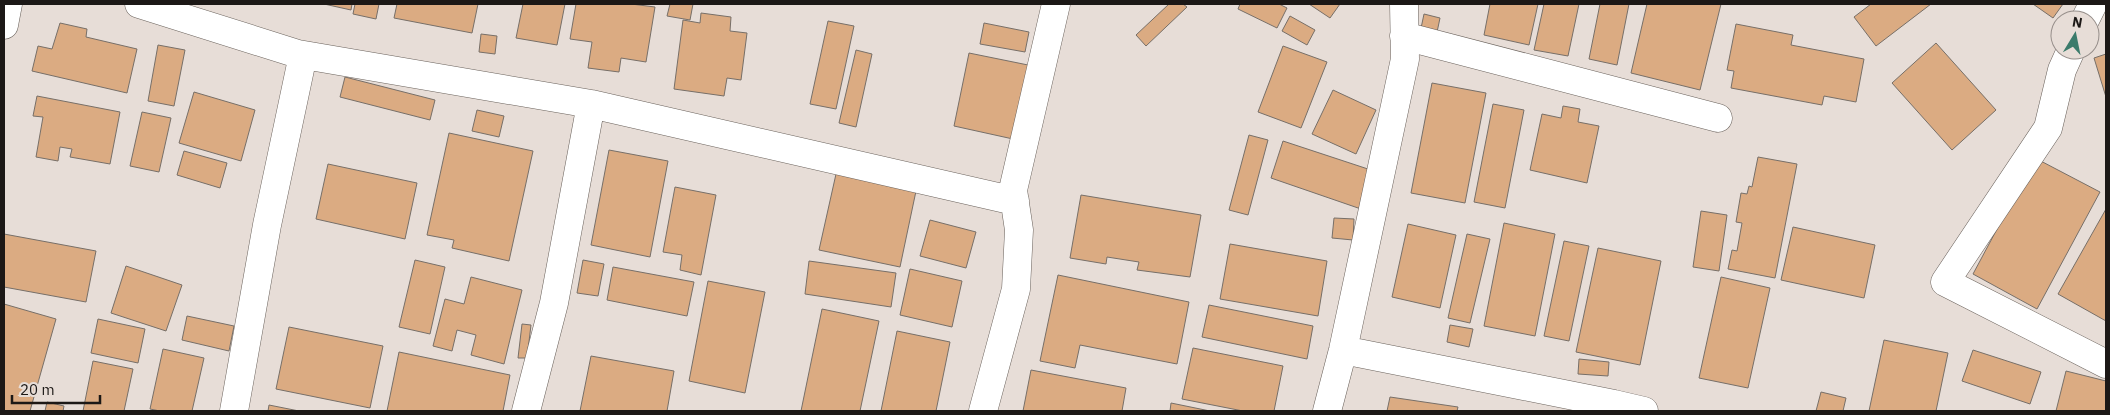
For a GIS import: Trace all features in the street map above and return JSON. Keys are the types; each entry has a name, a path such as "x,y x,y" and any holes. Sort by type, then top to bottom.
{"street":[{"path":"4,25 8,4"},
{"path":"140,4 303,55 591,104 1015,201"},
{"path":"984,411 1016,289 1019,230 1013,190 1056,4"},
{"path":"1327,411 1405,59 1404,4"},
{"path":"1404,36 1718,118"},
{"path":"234,411 267,225 303,55"},
{"path":"2066,60 2062,70 2048,128 1945,282 2106,364"},
{"path":"526,411 554,302 591,104"},
{"path":"1342,350 1644,411"}],"building":[{"path":"324,4 352,4 351,10"},
{"path":"355,4 379,4 376,19 353,14"},
{"path":"397,4 478,4 472,33 394,18"},
{"path":"523,4 565,4 557,45 516,38"},
{"path":"576,4 631,4 655,7 646,62 621,58 619,72 588,68 592,42 570,39"},
{"path":"670,4 693,4 690,20 667,16"},
{"path":"1169,4 1183,4 1187,7 1146,46 1136,35"},
{"path":"1240,4 1279,4 1287,8 1277,28 1238,9"},
{"path":"1309,4 1340,4 1330,18"},
{"path":"1490,4 1538,4 1529,45 1484,35"},
{"path":"1544,4 1579,4 1568,56 1534,50"},
{"path":"1600,4 1629,4 1617,65 1589,59"},
{"path":"1647,4 1721,4 1700,90 1631,73"},
{"path":"1871,4 1931,4 1876,46 1854,17"},
{"path":"2033,4 2063,4 2059,10 2050,10 2050,16"},
{"path":"701,13 731,17 730,31 747,33 741,80 727,78 724,96 674,89 683,20 700,23"},
{"path":"1424,14 1440,18 1436,37 1420,33"},
{"path":"1290,16 1315,30 1307,45 1282,31"},
{"path":"828,21 854,26 836,109 810,104"},
{"path":"60,23 87,29 86,37 137,49 127,93 32,71 38,46 52,49"},
{"path":"984,23 1029,32 1025,52 980,44"},
{"path":"1736,24 1793,35 1791,45 1864,59 1856,102 1824,96 1822,105 1731,88 1734,71 1727,70"},
{"path":"481,34 497,36 495,54 479,52"},
{"path":"1936,43 1996,110 1952,150 1892,83"},
{"path":"158,45 185,50 174,106 148,101"},
{"path":"1283,46 1327,62 1301,128 1258,112"},
{"path":"856,50 872,54 856,127 839,123"},
{"path":"969,53 1028,65 1013,139 954,126"},
{"path":"2106,54 2106,97 2095,60 2100,60 2100,56"},
{"path":"345,77 435,100 430,120 340,97"},
{"path":"1432,83 1486,93 1465,203 1411,193"},
{"path":"1333,90 1376,110 1356,154 1312,134"},
{"path":"194,92 255,110 241,161 179,143"},
{"path":"37,96 120,112 110,164 70,157 72,149 60,147 58,161 36,157 43,117 33,116"},
{"path":"1493,104 1524,110 1505,208 1474,202"},
{"path":"1563,106 1580,109 1578,122 1599,126 1587,183 1530,170 1542,114 1561,118"},
{"path":"477,110 504,116 499,137 472,131"},
{"path":"142,112 171,118 159,172 130,166"},
{"path":"449,133 533,151 509,261 452,248 454,240 427,235"},
{"path":"1249,135 1268,140 1248,215 1229,210"},
{"path":"1283,141 1374,171 1361,209 1271,178"},
{"path":"609,150 668,161 650,257 591,245"},
{"path":"184,151 227,163 220,188 177,175"},
{"path":"1758,157 1797,164 1775,278 1728,269 1732,250 1737,251 1742,223 1736,222 1741,193 1747,194 1749,186 1752,187"},
{"path":"2035,158 2100,192 2037,309 1973,274"},
{"path":"328,164 417,183 405,239 316,219"},
{"path":"836,174 916,191 900,267 819,250"},
{"path":"675,187 716,195 701,275 680,270 682,255 663,252"},
{"path":"1081,195 1201,215 1190,277 1137,270 1139,262 1107,257 1106,264 1070,258"},
{"path":"2106,209 2106,321 2058,294"},
{"path":"1701,211 1727,215 1719,271 1693,267"},
{"path":"1334,218 1354,219 1353,240 1332,238"},
{"path":"930,220 976,232 966,268 920,256"},
{"path":"1504,223 1555,234 1535,336 1484,326"},
{"path":"1408,224 1456,235 1440,308 1392,297"},
{"path":"1793,227 1875,245 1864,298 1781,280"},
{"path":"4,234 96,251 86,302 4,287"},
{"path":"1467,234 1490,239 1470,323 1448,318"},
{"path":"1564,241 1589,246 1569,341 1544,336"},
{"path":"1230,244 1327,261 1318,316 1220,299"},
{"path":"1598,248 1661,261 1640,365 1576,352"},
{"path":"415,260 445,267 430,334 399,327"},
{"path":"583,260 604,264 598,296 577,293"},
{"path":"809,261 896,273 891,307 805,294"},
{"path":"126,266 182,285 166,331 111,313"},
{"path":"613,267 694,282 687,316 607,300"},
{"path":"910,269 962,281 952,327 900,315"},
{"path":"1058,275 1189,302 1177,364 1080,345 1075,368 1040,361"},
{"path":"471,277 522,290 504,364 471,355 476,335 457,330 452,351 433,346 445,299 464,304"},
{"path":"1721,277 1770,288 1748,388 1699,378"},
{"path":"708,281 765,292 745,393 689,381"},
{"path":"4,304 56,319 30,411 4,411"},
{"path":"1209,305 1313,326 1307,359 1202,337"},
{"path":"822,309 879,321 860,411 801,411"},
{"path":"187,316 234,326 229,351 182,340"},
{"path":"98,319 145,329 138,363 91,353"},
{"path":"522,324 531,325 527,358 518,358"},
{"path":"1450,325 1473,329 1469,347 1447,342"},
{"path":"289,327 383,346 370,408 276,389"},
{"path":"897,331 950,342 936,411 881,411"},
{"path":"1884,340 1948,353 1936,411 1869,411"},
{"path":"1193,348 1283,366 1274,411 1243,411 1182,399"},
{"path":"163,349 204,358 192,411 160,411 150,409"},
{"path":"1973,350 2041,372 2030,404 1962,381"},
{"path":"399,352 510,375 503,411 387,411"},
{"path":"591,356 674,371 667,411 580,411"},
{"path":"1579,359 1609,362 1608,376 1578,374"},
{"path":"93,361 133,369 124,411 83,411"},
{"path":"1031,370 1126,388 1122,411 1023,411"},
{"path":"2066,371 2106,381 2106,411 2056,411"},
{"path":"1821,392 1846,398 1843,411 1816,411"},
{"path":"1390,397 1458,407 1457,411 1387,411"},
{"path":"47,402 64,406 63,411 45,411"},
{"path":"1171,403 1210,411 1170,411"},
{"path":"269,405 299,411 268,411"}]}
